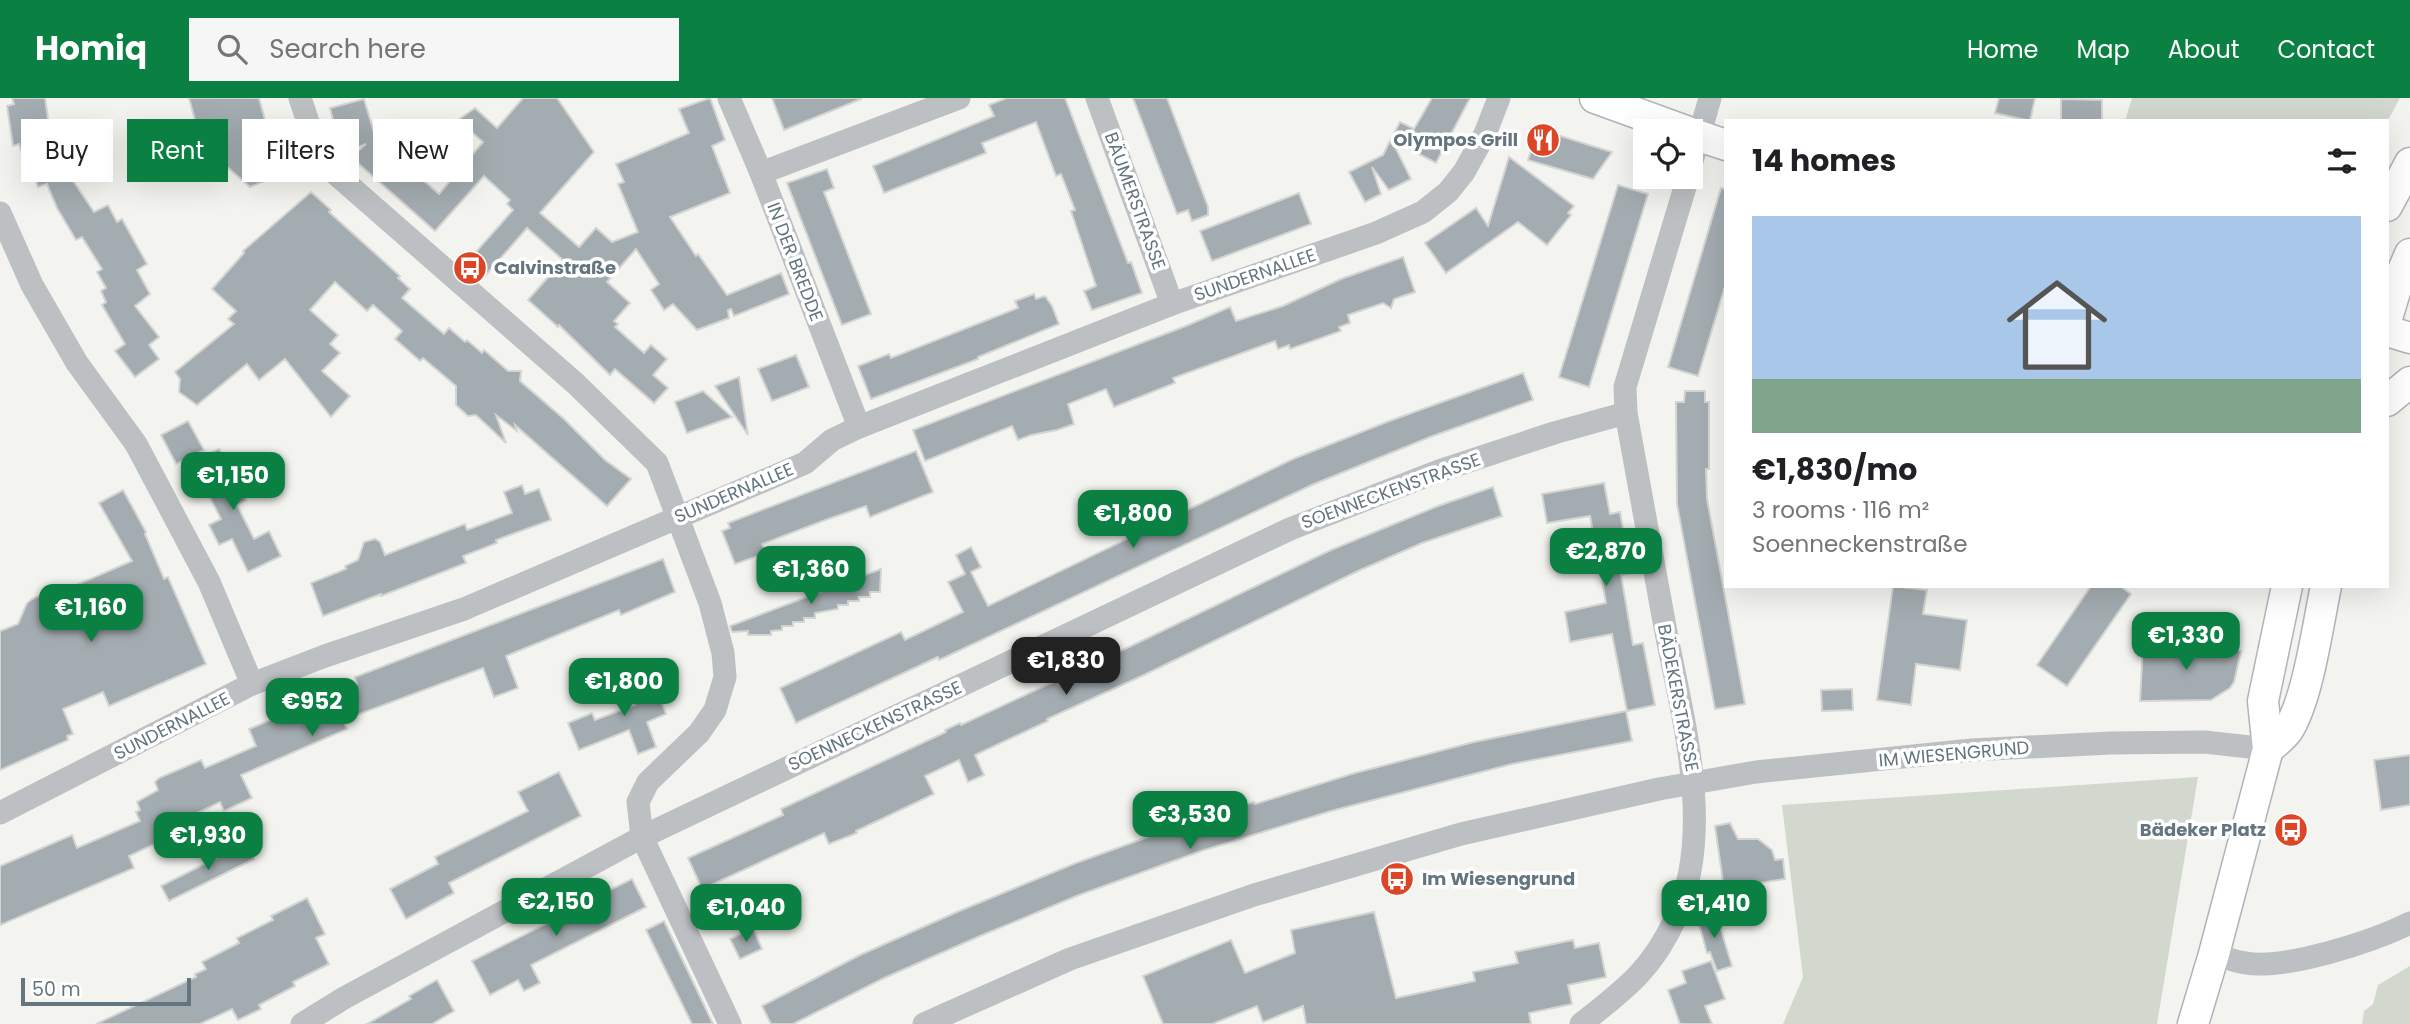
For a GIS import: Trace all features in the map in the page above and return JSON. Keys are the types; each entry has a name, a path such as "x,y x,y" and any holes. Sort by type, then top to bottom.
{"main road":[{"path":"1595,98 1654,119"},
{"path":"2389,202 2410,163"},
{"path":"2389,311 2410,254"},
{"path":"2389,332 2410,338"},
{"path":"2389,399 2410,382"},
{"path":"2193,1024 2268,749 2263,702 2287,588"},
{"path":"2268,749 2288,729 2296,712 2308,673 2326,588"}],"street":[{"path":"300,98 321,161 576,384 657,463 710,603 723,653 725,677 715,710 699,733 648,782 638,802 642,836 730,1024"},
{"name":"IN DER BREDDE","path":"729,98 761,173 859,427"},
{"path":"761,173 959,98"},
{"name":"BÄUMERSTRASSE","path":"1097,98 1172,304"},
{"name":"SUNDERNALLEE","path":"0,813 252,684 464,609 805,463 832,440 859,427 1172,304 1376,233 1423,212 1448,192 1464,172 1485,134 1499,98"},
{"path":"1703,128 1710,98"},
{"name":"BÄDEKERSTRASSE","path":"1581,1024 1636,980 1657,954 1685,896 1691,867 1694,782 1626,413 1625,387 1684,189"},
{"path":"0,213 32,285 77,363 142,455 209,582 252,684"},
{"name":"SOENNECKENSTRASSE","path":"302,1024 344,998 642,836 1290,528 1439,471 1554,433 1626,413"},
{"name":"IM WIESENGRUND","path":"924,1024 1070,959 1254,895 1461,834 1694,782 1756,772 1972,750 2110,743 2204,742 2268,749"},
{"path":"2214,954 2246,964 2272,964 2383,937 2410,923"}],"shaded area":[{"path":"2132,98 2400,98 2389,119 2126,119"},
{"path":"2198,777 2157,1024 1783,1024 1803,977 1782,805"},
{"path":"2410,966 2410,1024 2362,1024 2364,1011 2373,1004 2378,985"}],"building":[{"path":"12,98 45,98 48,119 21,119 21,150 19,144 13,146 7,106 14,104"},
{"path":"189,98 259,98 265,119 242,119 242,180 228,168 228,119 195,119"},
{"path":"523,98 557,98 594,152 540,213 579,247 596,228 612,242 638,232 618,184 624,182 616,164 689,133 679,109 710,98 725,140 712,146 730,193 670,217 727,295 781,273 789,294 734,316 731,309 728,310 729,318 697,330 673,304 664,310 651,290 659,284 636,249 607,282 630,303 614,321 618,324 615,327 644,353 651,345 667,359 653,375 668,388 654,403 615,369 610,375 559,325 558,327 528,300 563,260 527,228 485,276 468,261 513,210 507,204 510,200 484,176 435,231 379,182 426,182 439,194 449,182 473,182 473,154 483,142 473,133 473,119 459,119 475,108 497,128"},
{"path":"772,98 861,98 861,99 784,130"},
{"path":"1007,98 1065,98 1142,293 1092,310 1084,291 1096,286 1071,211 1075,210 1061,174 1056,176 1036,122 982,143 986,153 884,193 873,166 994,116 989,105"},
{"path":"1133,98 1167,98 1208,207 1208,215 1192,221 1188,210 1177,214"},
{"path":"1432,98 1470,98 1436,163 1391,139 1400,122 1414,129"},
{"path":"1999,98 2035,98 2030,119 1995,113"},
{"path":"364,99 373,129 373,176 359,164 359,150 366,144 359,147 359,119 333,119 330,108"},
{"path":"2061,99 2102,100 2102,119 2061,119"},
{"path":"1538,129 1612,152 1593,179 1528,160"},
{"path":"1391,139 1411,179 1389,190 1372,167 1381,194 1365,202 1349,172 1383,155"},
{"path":"1509,157 1574,206 1568,213 1571,215 1547,245 1518,222 1446,273 1425,243 1476,208 1488,226"},
{"path":"827,169 834,188 824,192 871,314 842,325 787,183"},
{"path":"36,182 74,182 94,212 108,205 117,222 122,219 147,264 137,270 150,294 135,306 159,337 149,345 159,359 135,377 115,351 125,344 102,305 106,302 101,291 106,288 97,272 102,269 82,237 76,240 57,208 47,184 38,187"},
{"path":"244,182 262,182 250,187"},
{"path":"1618,185 1648,194 1589,387 1559,377"},
{"path":"1721,188 1724,189 1724,290 1698,376 1668,367"},
{"path":"311,192 331,210 329,212 400,276 398,278 410,289 402,298 444,334 449,328 482,353 484,350 508,371 521,371 520,381 564,419 605,460 631,479 607,506 515,425 517,431 496,415 506,443 476,415 468,416 456,405 456,386 423,358 420,361 395,339 402,331 373,305 367,311 335,282 310,310 338,335 330,344 340,353 322,371 350,396 331,417 285,359 259,380 247,364 197,405 179,392 180,379 175,372 234,324 228,319 236,311 212,289 243,251"},
{"path":"1299,193 1311,224 1212,261 1200,231"},
{"path":"1403,257 1415,292 1394,299 1391,308 1383,303 1348,315 1350,323 1339,327 1341,331 1290,349 1289,345 1278,349 1275,341 1173,378 1175,383 1114,407 1106,389 1068,404 1074,424 1018,440 1012,426 925,461 913,430 1230,307 1236,321 1283,306 1341,279"},
{"path":"1034,294 1036,299 1045,296 1059,324 978,359 871,399 858,366 889,354 891,358 1018,308 1015,301"},
{"path":"796,355 809,387 772,401 758,369"},
{"path":"1523,373 1533,400 1430,437 1314,484 939,660 938,657 796,723 780,688 901,632 905,640 963,612 948,582 965,574 956,555 971,547 981,567 971,572 988,606 1293,459"},
{"path":"739,377 748,435 715,386"},
{"path":"703,391 732,417 687,433 675,402"},
{"path":"1685,391 1705,391 1705,402 1709,402 1707,499 1745,704 1715,709 1677,504 1676,402 1684,402"},
{"path":"188,421 204,450 176,464 161,435"},
{"path":"219,449 241,487 239,488 246,500 237,505 254,539 269,531 281,556 248,572 232,539 219,545 209,525 221,519 192,462"},
{"path":"916,451 933,492 870,517 866,506 828,519 762,544 766,553 735,564 722,531 730,528 728,523"},
{"path":"1604,483 1610,514 1620,512 1631,573 1621,575 1633,645 1643,643 1655,705 1627,711 1612,634 1570,642 1565,612 1606,603 1590,516 1547,523 1542,494"},
{"path":"522,485 525,494 539,489 551,520 496,540 497,543 463,556 466,563 323,616 311,583 346,569 345,566 358,560 364,542 375,539 380,542 385,555 465,524 467,530 512,513 504,492"},
{"path":"1493,487 1502,516 1422,543 1358,571 975,755 984,775 968,782 959,760 925,776 934,794 856,831 857,833 829,844 824,833 702,889 688,858 783,815 781,809 1331,550 1438,506"},
{"path":"123,490 146,532 164,579 168,577 206,664 109,706 103,692 63,709 73,734 67,736 68,740 0,770 0,631 18,624 27,603 32,599 58,587 60,592 132,561 99,503"},
{"path":"663,559 675,592 621,615 619,610 506,656 518,688 494,697 483,668 343,720 347,729 241,775 252,798 224,811 220,802 176,823 180,832 129,856 134,868 0,925 0,866 72,835 77,848 140,821 136,812 140,810 137,802 158,790 155,782 159,778 201,760 205,768 256,746 249,729 357,684 355,677"},
{"path":"881,569 880,592 870,592 870,597 859,597 859,601 838,605 838,609 815,613 815,618 793,622 793,626 782,626 782,630 771,631 771,635 748,635 748,631 732,632 730,626"},
{"path":"1893,588 1927,590 1923,614 1967,620 1960,670 1916,664 1911,705 1877,700"},
{"path":"2090,588 2123,588 2131,594 2067,686 2037,665"},
{"path":"2152,623 2158,657 2194,657 2198,642 2241,651 2234,682 2230,688 2211,700 2140,701 2144,624"},
{"path":"649,670 666,714 647,722 656,747 638,754 629,730 579,750 568,723 592,713 595,720 635,705 625,679"},
{"path":"1852,689 1853,710 1822,711 1821,690"},
{"path":"1626,711 1632,741 1512,764 1331,811 1201,851 1079,895 980,936 884,978 793,1024 771,1024 762,1006 860,955 957,912 1076,863 1184,824 1355,773 1474,742"},
{"path":"2410,755 2410,805 2381,810 2374,760"},
{"path":"559,772 581,816 449,883 454,893 406,919 390,889 438,864 435,857 528,811 518,792"},
{"path":"1730,823 1738,839 1758,839 1772,850 1775,860 1783,859 1785,879 1759,883 1766,898 1726,903 1715,826"},
{"path":"246,843 254,859 169,901 161,886"},
{"path":"632,879 646,907 531,965 540,983 524,991 518,980 490,995 472,961"},
{"path":"307,898 325,934 316,938 329,964 293,982 295,986 259,1005 261,1009 238,1020 232,1009 200,1024 96,1024 196,977 195,974 206,969 202,962 239,943 237,938 273,920 271,916"},
{"path":"1715,910 1732,966 1717,971 1710,952 1707,953 1697,917"},
{"path":"1374,912 1396,998 1475,981 1473,972 1518,963 1515,952 1573,940 1575,948 1599,943 1606,977 1568,985 1572,1004 1529,1013 1531,1024 1306,1024 1303,1006 1263,1022 1257,1006 1212,1024 1163,1024 1143,976 1231,940 1245,973 1295,953 1291,930"},
{"path":"664,921 713,1024 692,1024 646,930"},
{"path":"753,928 762,949 740,959 730,939"},
{"path":"1711,961 1725,999 1705,1006 1712,1024 1680,1024 1668,990 1686,983 1682,971"},
{"path":"437,980 454,1011 432,1024 367,1024 411,999 409,996"}],"place":[{"name":"Olympos Grill","path":"1543,140"},
{"name":"Calvinstraße","path":"470,268"},
{"name":"Bädeker Platz","path":"2291,830"},
{"name":"Im Wiesengrund","path":"1397,879"}]}
